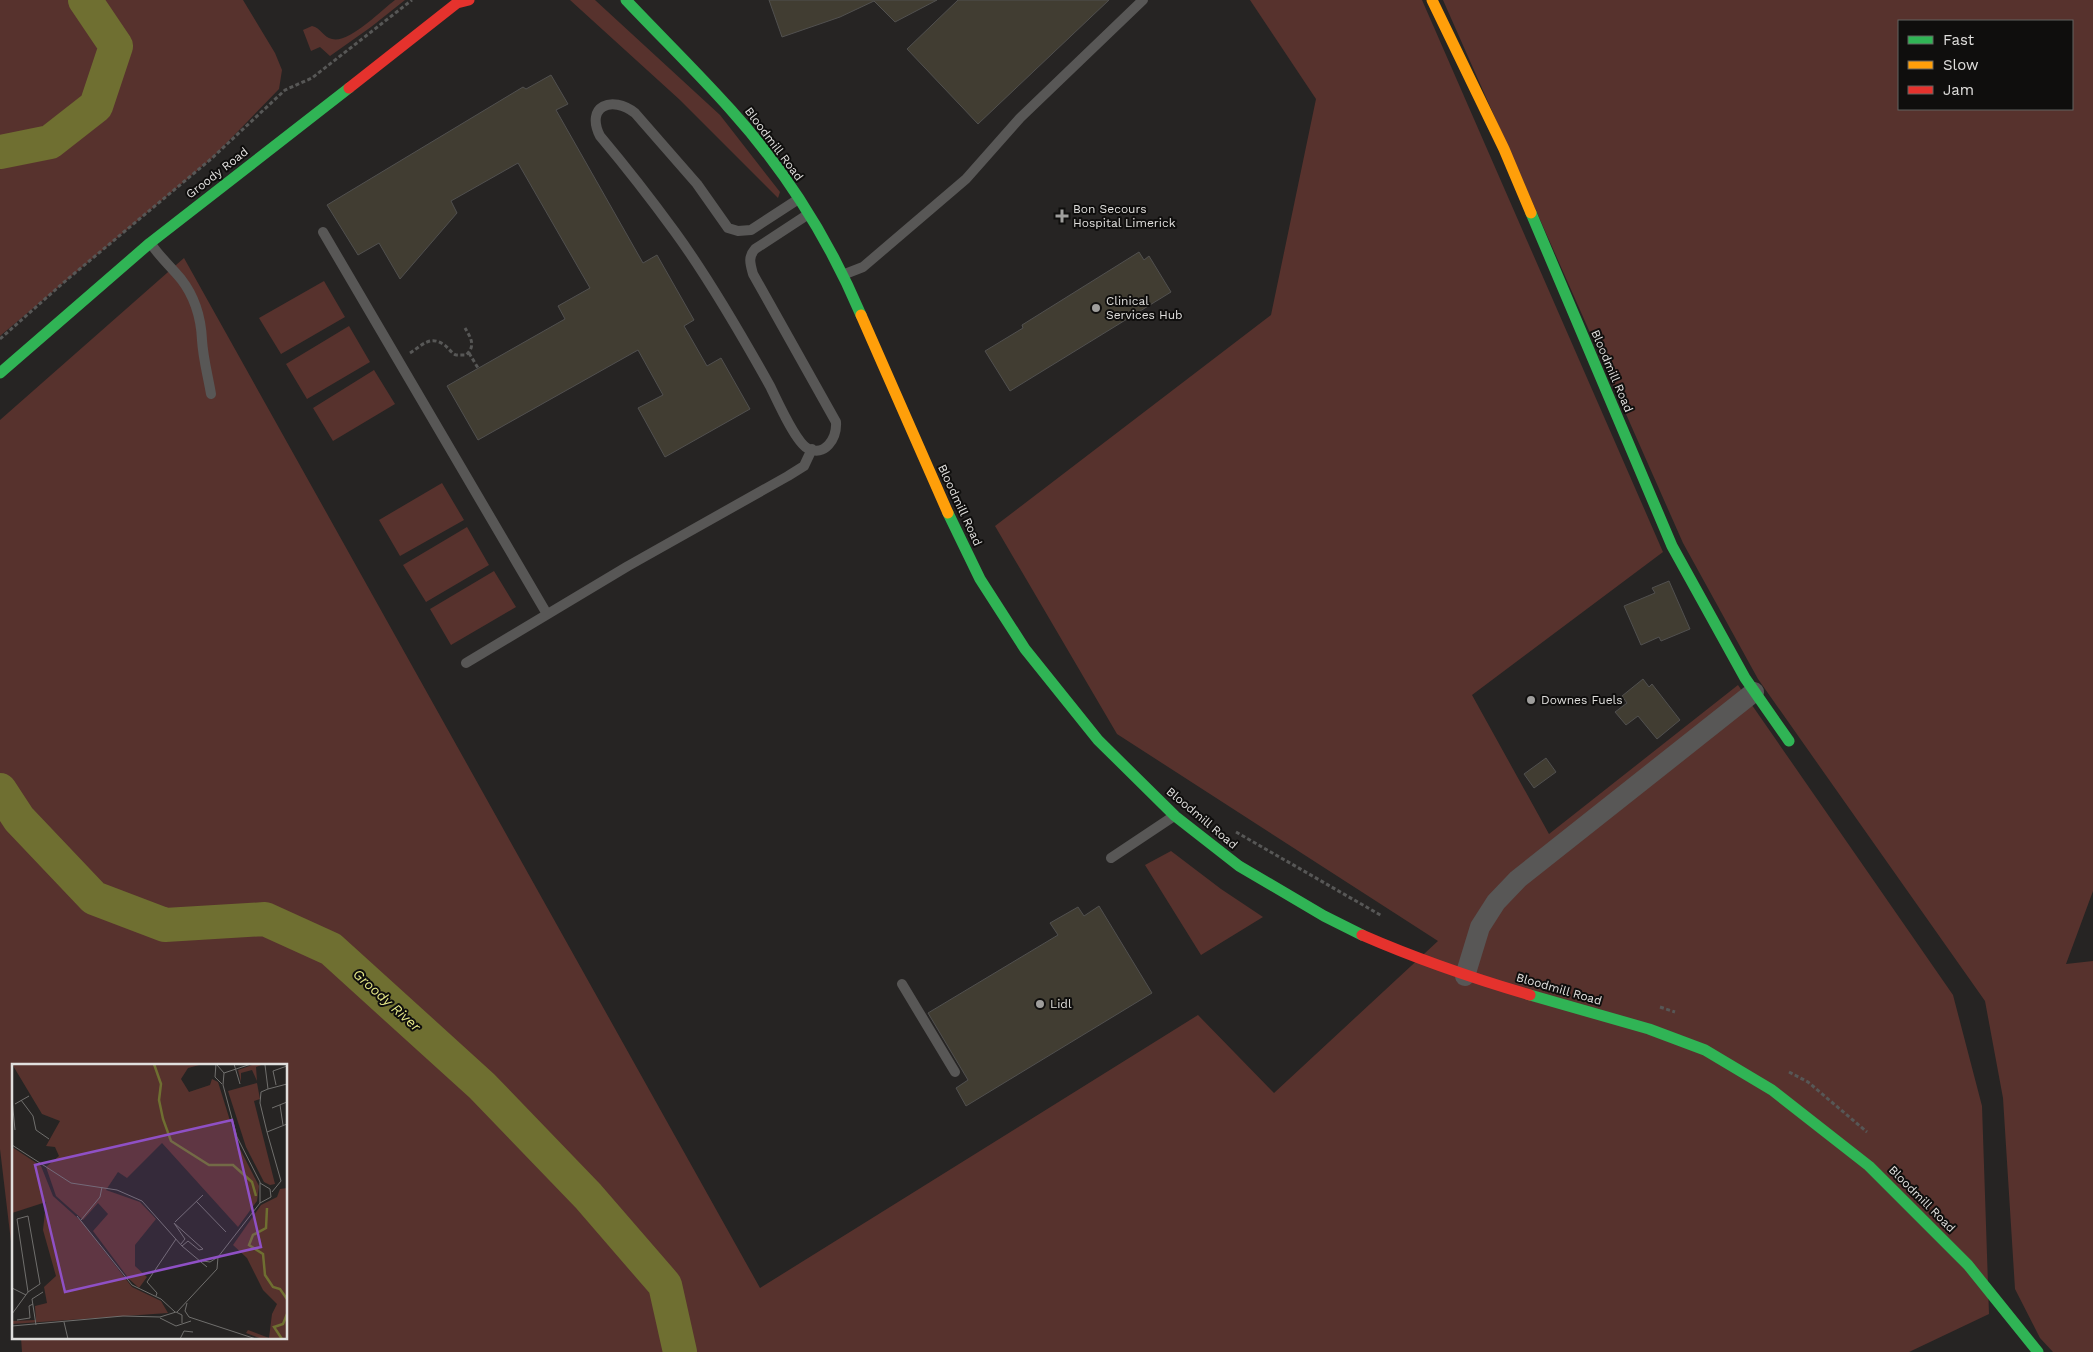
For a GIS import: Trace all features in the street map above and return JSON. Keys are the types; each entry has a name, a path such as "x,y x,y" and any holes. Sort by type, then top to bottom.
{"street":[{"path":"457,1 469,0"},
{"name":"Bloodmill Road","path":"626,0 732,111 784,178 844,275 941,499 980,579 1025,649 1098,740 1175,816 1239,866 1324,916 1403,953 1465,976 1649,1029 1705,1050 1772,1090 1869,1166 1968,1265 2038,1352"},
{"name":"Bloodmill Road","path":"1432,0 1504,149 1672,546 1745,678 1789,741"},
{"name":"Groody Road","path":"0,372 150,243 457,1"},
{"path":"1465,976 1480,927 1496,902 1518,879 1754,692"}],"lane":[{"path":"844,275 863,267 966,179 1020,118 1144,0"},
{"path":"798,199 751,230 738,231 728,228 697,184 634,113 626,107 608,104 599,109 595,126 600,136 675,232 716,295 766,380 796,438 807,448 818,450 830,445 836,431 836,422 753,274 749,262 750,254 755,249 807,215"},
{"path":"323,232 547,614"},
{"path":"150,243 159,257 182,280 198,308 203,329 202,340 210,394"},
{"path":"466,663 547,614 788,476 804,466 812,449"},
{"path":"1111,858 1175,816"},
{"path":"902,984 955,1072"}],"path":[{"path":"0,339 62,283 211,159 285,90 312,78 412,0"},
{"path":"465,328 472,339 469,352 478,368"},
{"path":"388,344 394,340 410,353 424,342 431,341 443,344 456,355 462,356 469,352"},
{"path":"1231,829 1386,919"},
{"path":"1659,1006 1677,1013"},
{"path":"1782,1068 1808,1082 1873,1138"}],"shaded area":[{"path":"0,0 243,0 275,53 282,70 279,89 211,159 0,336"},
{"path":"395,0 405,0 330,56 320,47 311,51 303,30 312,26 329,38 339,39 356,31"},
{"path":"570,0 595,0 720,115 780,192 778,198 680,100"},
{"path":"1250,0 1422,0 1663,552 1472,695 1549,834 1738,685 1953,995 1982,1106 1989,1314 1909,1352 22,1352 21,1340 288,1340 288,1064 12,1064 12,1250 0,1149 0,420 184,258 760,1288 1198,1015 1274,1093 1438,941 1117,734 995,526 1271,315 1316,99"},
{"path":"1443,0 2093,0 2093,891 2066,964 2093,961 2093,1352 2053,1352 2040,1338 2015,1289 2003,1098 1985,1001 1758,679 1683,543"},
{"path":"324,281 345,317 281,354 259,318"},
{"path":"349,326 370,362 307,399 286,364"},
{"path":"374,370 395,404 333,441 313,408"},
{"path":"442,483 464,520 400,556 379,520"},
{"path":"467,527 489,565 426,602 403,565"},
{"path":"494,571 516,607 451,645 430,609"},
{"path":"1171,851 1221,889 1263,917 1201,955 1145,865"}],"building":[{"path":"769,0 937,0 895,22 874,1 840,17 782,37"},
{"path":"958,0 1109,0 978,124 907,49"},
{"path":"551,75 568,104 556,110 643,263 657,255 694,320 684,326 707,366 721,358 750,409 665,457 638,408 663,395 638,350 478,440 447,386 565,319 558,306 590,288 518,163 451,201 457,213 400,279 379,243 358,255 327,205 523,87 526,89"},
{"name":"Clinical Services Hub","path":"1139,252 1144,260 1149,256 1171,292 1010,391 985,351 1023,328 1022,325"},
{"path":"1669,581 1690,629 1661,641 1659,637 1641,645 1624,606 1655,593 1652,588"},
{"path":"1643,679 1649,687 1652,684 1680,720 1657,739 1638,716 1626,725 1615,712 1627,703 1622,696"},
{"path":"1546,758 1556,772 1534,788 1524,774"},
{"name":"Lidl","path":"1099,906 1152,993 966,1106 956,1088 968,1080 928,1013 1058,935 1050,923 1078,907 1084,916"}],"waterway":[{"name":"Groody River","path":"0,152 50,142 96,106 116,46 85,0"},
{"name":"Groody River","path":"0,790 19,819 94,898 165,925 265,919 331,949 482,1086 588,1196 665,1285 680,1352"}],"traffic: fast":[{"path":"626,0 718,96 770,157 805,208 820,234 861,315"},
{"path":"0,373 150,243 349,88"},
{"path":"1531,213 1672,546 1745,678 1789,741"},
{"path":"948,513 980,579 1025,649 1098,740 1175,816 1239,866 1324,916 1362,935"},
{"path":"1530,995 1649,1029 1705,1050 1772,1090 1869,1166 1968,1265 2038,1352"}],"traffic: slow":[{"path":"1432,0 1504,149 1531,213"},
{"path":"861,315 948,513"}],"traffic: jam":[{"path":"349,88 457,3 469,0"},
{"path":"1362,935 1445,968 1530,995"}],"place":[{"name":"Bon Secours Hospital Limerick","path":"1062,216"},
{"name":"Clinical Services Hub","path":"1096,308"},
{"name":"Downes Fuels","path":"1531,700"},
{"name":"Lidl","path":"1040,1004"}]}
